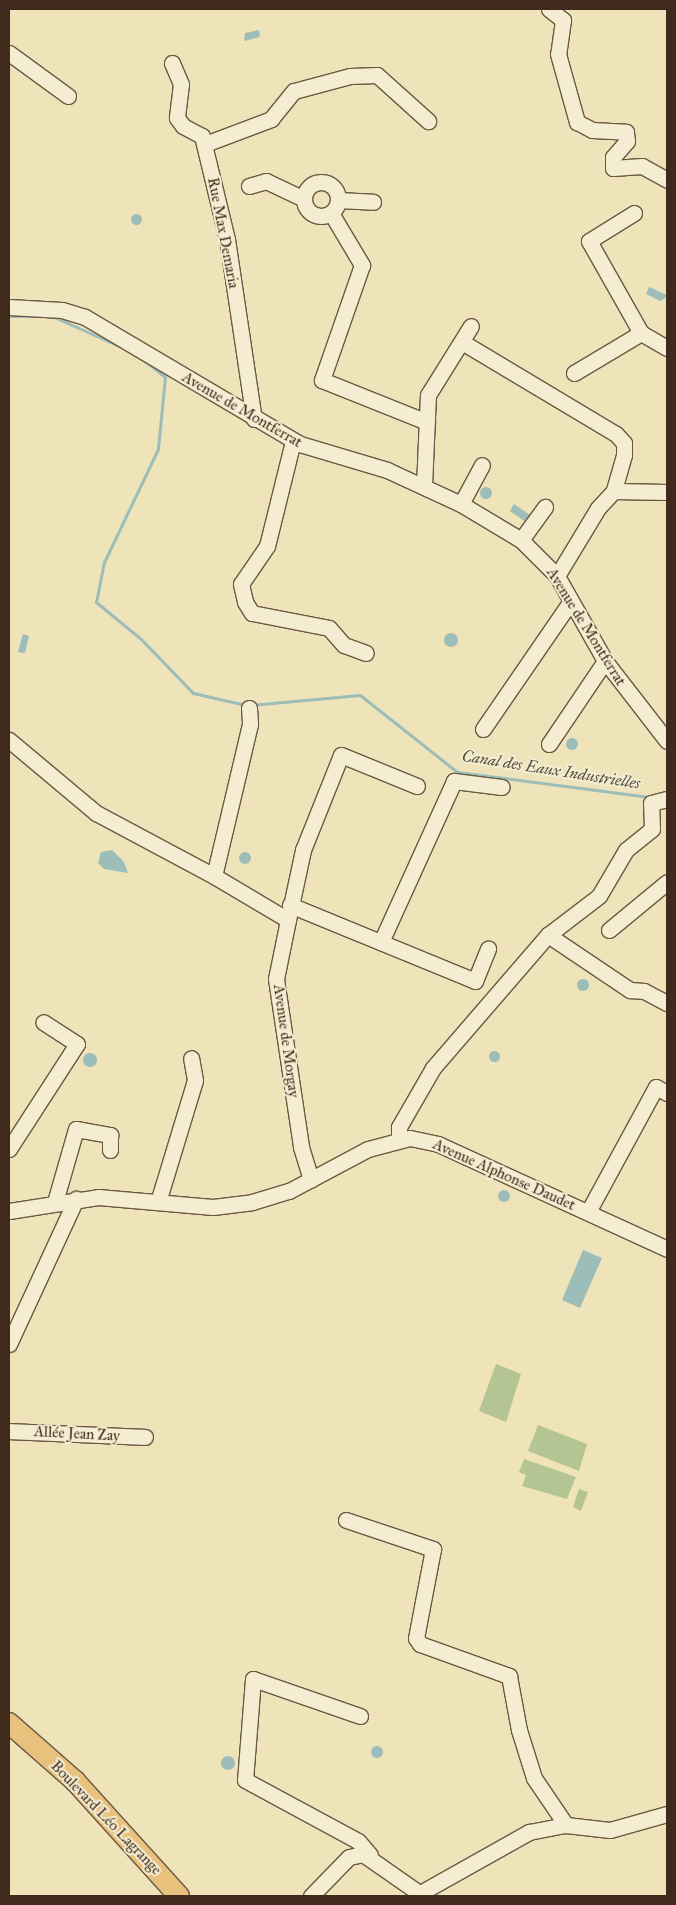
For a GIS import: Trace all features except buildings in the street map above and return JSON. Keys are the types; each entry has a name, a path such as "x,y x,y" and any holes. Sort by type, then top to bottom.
{"main road":[{"name":"Boulevard Léo Lagrange","path":"9,1723 75,1782 179,1896"},
{"name":"Boulevard Léo Lagrange","path":"9,1740 84,1807 164,1896"}],"street":[{"path":"549,9 563,20 558,54 577,122 592,130 626,132 627,141 614,157 613,168 642,166 667,180"},
{"path":"9,53 68,96"},
{"name":"Rue Max Demaria","path":"172,63 181,84 177,118 202,136 227,239 254,419"},
{"path":"205,144 271,119 294,91 350,76 377,75 428,121"},
{"path":"249,186 266,181 304,199 311,213 331,213"},
{"path":"304,199 311,185 321,182 335,190 338,200 331,213"},
{"path":"338,200 373,202"},
{"path":"331,213 362,265 322,380 428,422"},
{"path":"634,213 588,241 640,333 667,348"},
{"name":"Avenue de Montferrat","path":"9,306 62,310 85,317 121,335 254,419 293,441 424,486 461,504 521,540 557,576 605,661 667,741"},
{"path":"424,486 428,395 471,326"},
{"path":"574,373 640,333"},
{"path":"462,342 616,434 624,443 624,454 614,491 598,508 557,576"},
{"path":"293,441 267,546 241,584 245,602 252,613 329,628 344,645 366,654"},
{"path":"461,504 482,465"},
{"path":"614,491 667,492"},
{"path":"521,540 545,506"},
{"path":"483,730 571,601"},
{"path":"549,744 605,661"},
{"path":"214,876 246,742 249,708"},
{"path":"9,740 96,813 214,876 289,913 381,942 475,981 488,949"},
{"name":"Avenue de Morgay","path":"311,1180 301,1147 276,979 303,850 341,755 417,786"},
{"path":"381,942 454,781 502,788"},
{"path":"399,1139 399,1127 433,1068 548,935 599,896 626,850 652,830 651,803 667,798"},
{"path":"609,930 667,882"},
{"path":"548,935 630,990 644,991 667,1003"},
{"path":"9,1149 77,1044 43,1022"},
{"path":"158,1202 195,1080 191,1058"},
{"path":"588,1212 656,1087 667,1092"},
{"path":"55,1202 76,1129 110,1135 110,1150"},
{"name":"Avenue Alphonse Daudet","path":"9,1211 76,1199 231,1206 272,1197 311,1180 368,1149 399,1139 438,1144 667,1249"},
{"path":"9,1344 76,1199"},
{"name":"Allée Jean Zay","path":"9,1431 144,1437"},
{"path":"346,1520 434,1549 416,1638 420,1644 509,1676 519,1730 534,1778 566,1824"},
{"path":"360,1716 253,1679 245,1780 358,1841 370,1855 418,1895 529,1832 566,1824 610,1830 667,1814"},
{"path":"311,1896 349,1858 370,1855"}],"green space":[{"path":"496,1364 521,1374 506,1422 479,1411"},
{"path":"538,1425 587,1444 579,1471 528,1451"},
{"path":"524,1459 576,1477 567,1499 522,1486 526,1475 519,1472"},
{"path":"579,1489 588,1492 581,1511 573,1507"}],"water":[{"path":"259,30 260,37 244,41 245,33"},
{"path":"134,214 138,214 141,219 140,223 134,224 131,221 131,217"},
{"path":"649,287 667,295 660,301 646,294"},
{"path":"488,487 491,488 491,498 484,499 481,498 480,491 481,488"},
{"path":"514,504 530,515 526,522 510,511"},
{"path":"451,633 456,635 458,640 456,645 451,647 446,645 444,640 446,635"},
{"path":"23,634 29,636 25,653 18,652"},
{"path":"574,738 577,739 577,749 570,750 567,749 566,742 567,739"},
{"path":"112,850 124,862 128,873 104,869 98,863 101,852"},
{"path":"243,852 247,852 251,858 247,864 243,864 239,860 239,856"},
{"path":"581,979 585,979 589,985 585,991 581,991 577,987 577,983"},
{"path":"494,1050 500,1056 494,1062 488,1056"},
{"path":"90,1053 95,1055 97,1060 95,1065 90,1067 85,1065 83,1060 85,1055"},
{"path":"506,1190 509,1191 509,1201 502,1202 499,1201 498,1194 499,1191"},
{"path":"583,1250 602,1258 580,1308 562,1300"},
{"path":"377,1746 383,1752 377,1758 371,1752"},
{"path":"228,1756 233,1758 235,1763 233,1768 228,1770 223,1768 221,1763 223,1758"}],"waterway":[{"name":"Canal des Eaux Industrielles","path":"9,316 33,316"},
{"name":"Canal des Eaux Industrielles","path":"54,317 119,346"},
{"name":"Canal des Eaux Industrielles","path":"144,360 165,377 158,449 104,562 96,602 141,639 193,693 246,705"},
{"name":"Canal des Eaux Industrielles","path":"252,705 360,695 457,772 649,797"}]}
